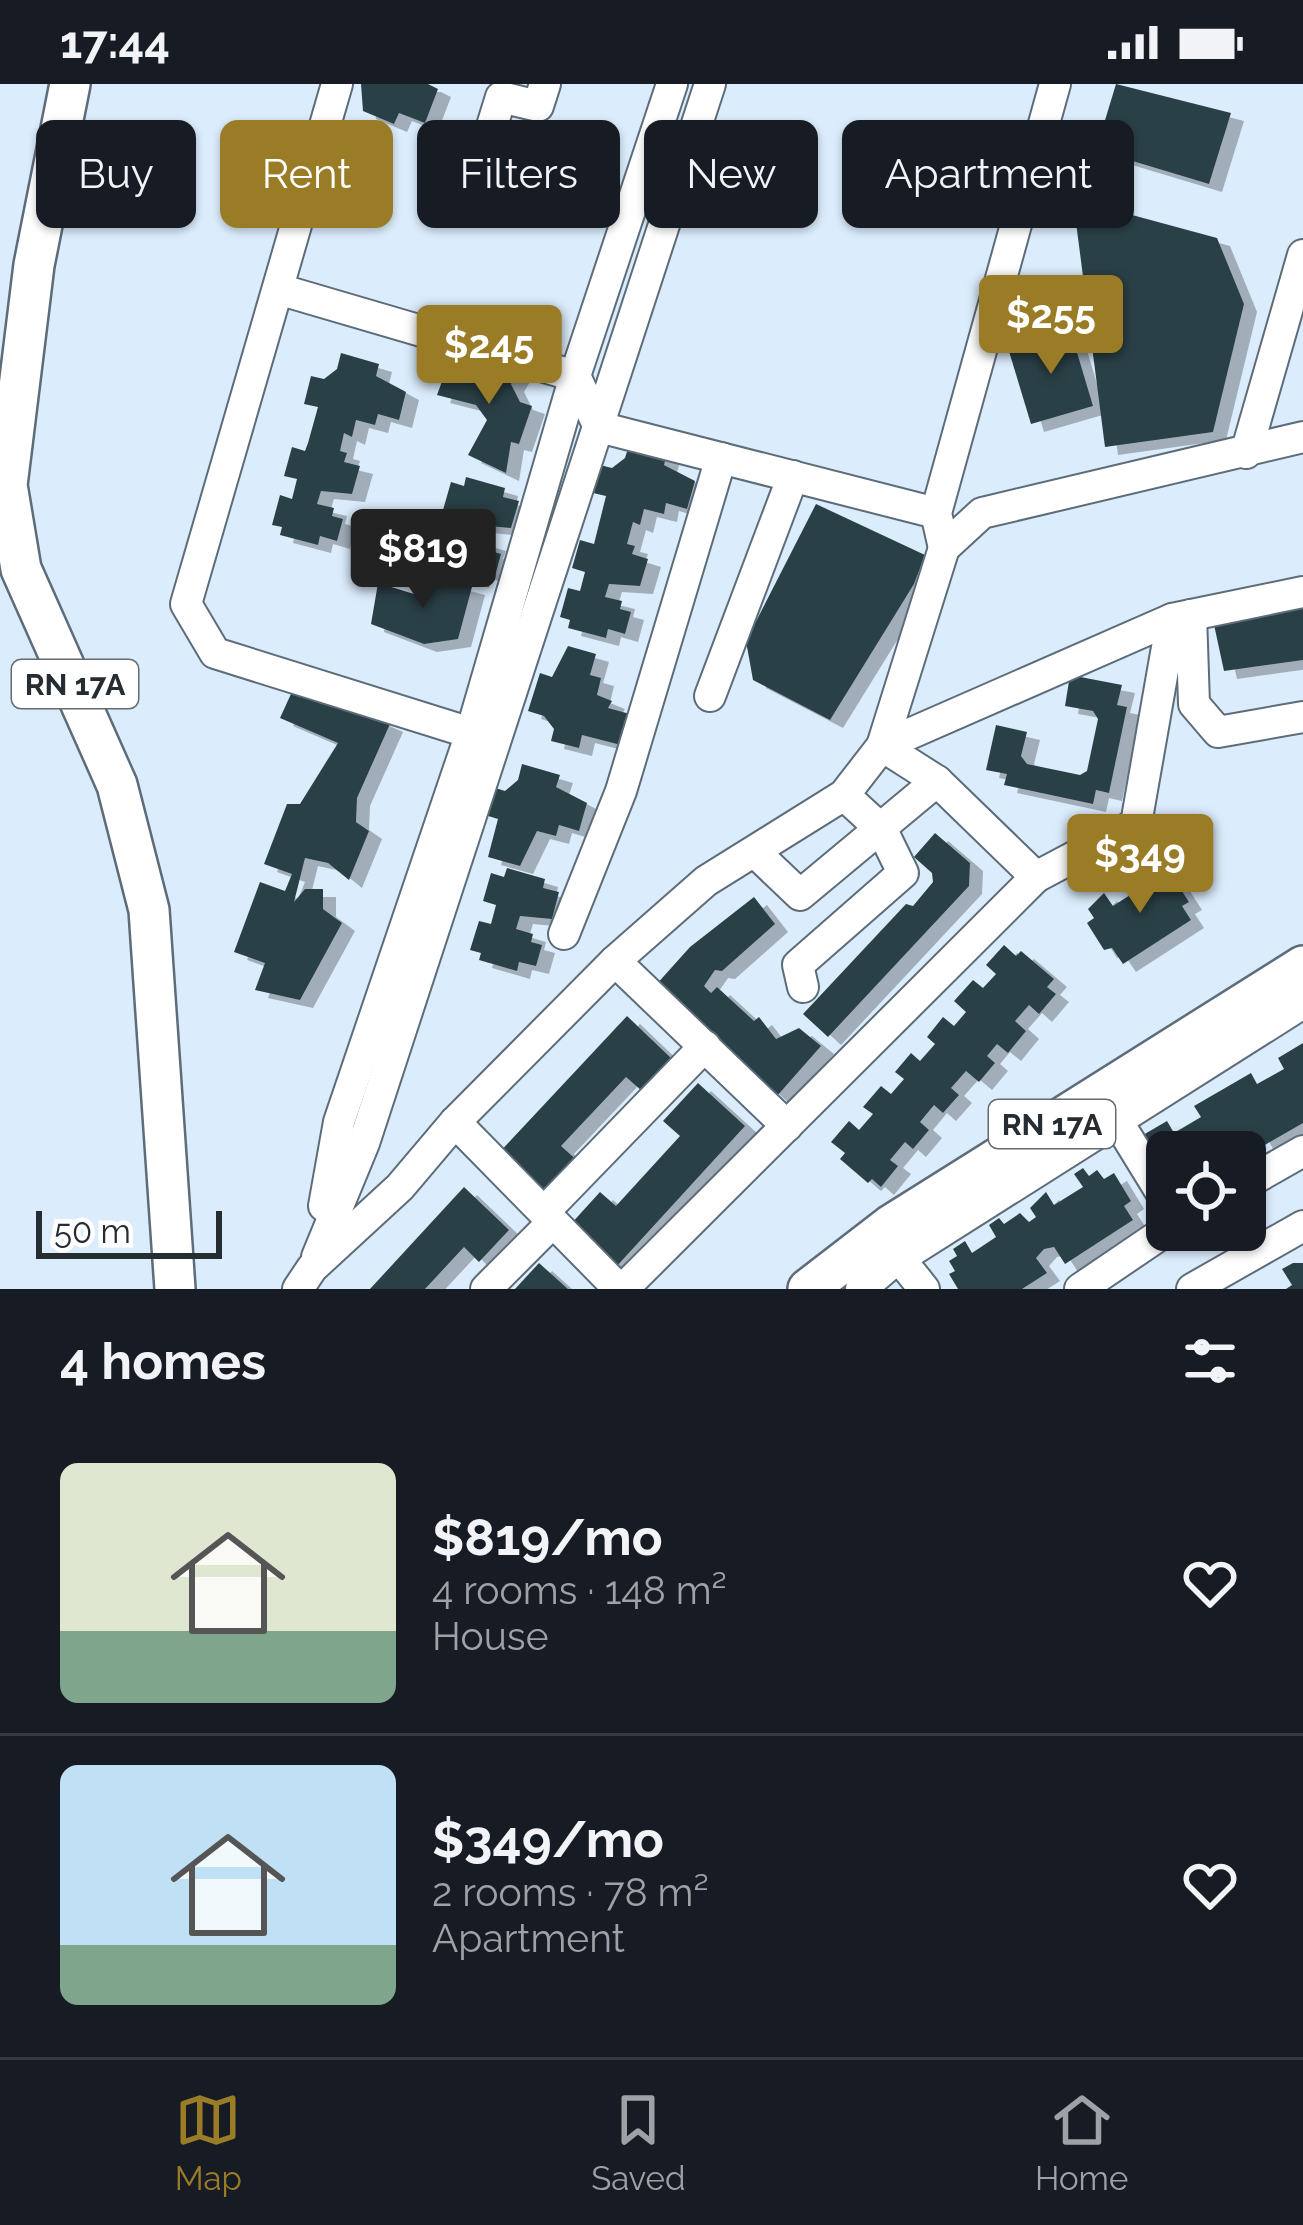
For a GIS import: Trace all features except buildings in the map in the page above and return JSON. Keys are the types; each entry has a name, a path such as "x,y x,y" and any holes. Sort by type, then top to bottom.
{"main road":[{"name":"RN 17A","path":"70,84 34,265 7,485 22,569 117,785 149,910 175,1289"},
{"name":"RN 17A","path":"808,1289 891,1226 1303,966"}],"street":[{"path":"337,84 186,604 215,652 484,737"},
{"path":"477,120 488,84"},
{"path":"494,120 501,98 538,106 545,84"},
{"path":"484,737 575,376 672,84"},
{"path":"305,1278 339,1122 385,1032 484,737 599,427 710,84"},
{"path":"944,548 936,514 1054,84"},
{"path":"1246,453 1303,255"},
{"path":"278,289 575,376 599,427"},
{"path":"599,427 936,514"},
{"path":"305,1278 400,1187 455,1122 615,961 706,881 844,795 882,746 944,548 982,513 1303,437"},
{"path":"564,934 621,791 721,458"},
{"path":"710,695 793,476"},
{"path":"946,479 950,499 982,513"},
{"path":"882,746 1182,617 1303,592"},
{"path":"1182,617 1194,704 1218,732 1303,717"},
{"path":"455,1122 621,1289 1036,877 1136,824 1182,617"},
{"path":"882,746 938,781 1036,877"},
{"path":"756,853 800,896 938,781"},
{"path":"802,987 798,964 903,873 882,830 844,795"},
{"path":"615,961 787,1126"},
{"path":"861,1289 900,1258 1303,1003"},
{"path":"486,1289 705,1046"},
{"path":"1116,1119 1146,1168"},
{"path":"1266,1172 1303,1150"},
{"path":"1192,1289 1303,1226"},
{"path":"1080,1289 1146,1244"},
{"path":"900,1258 924,1289"}]}
